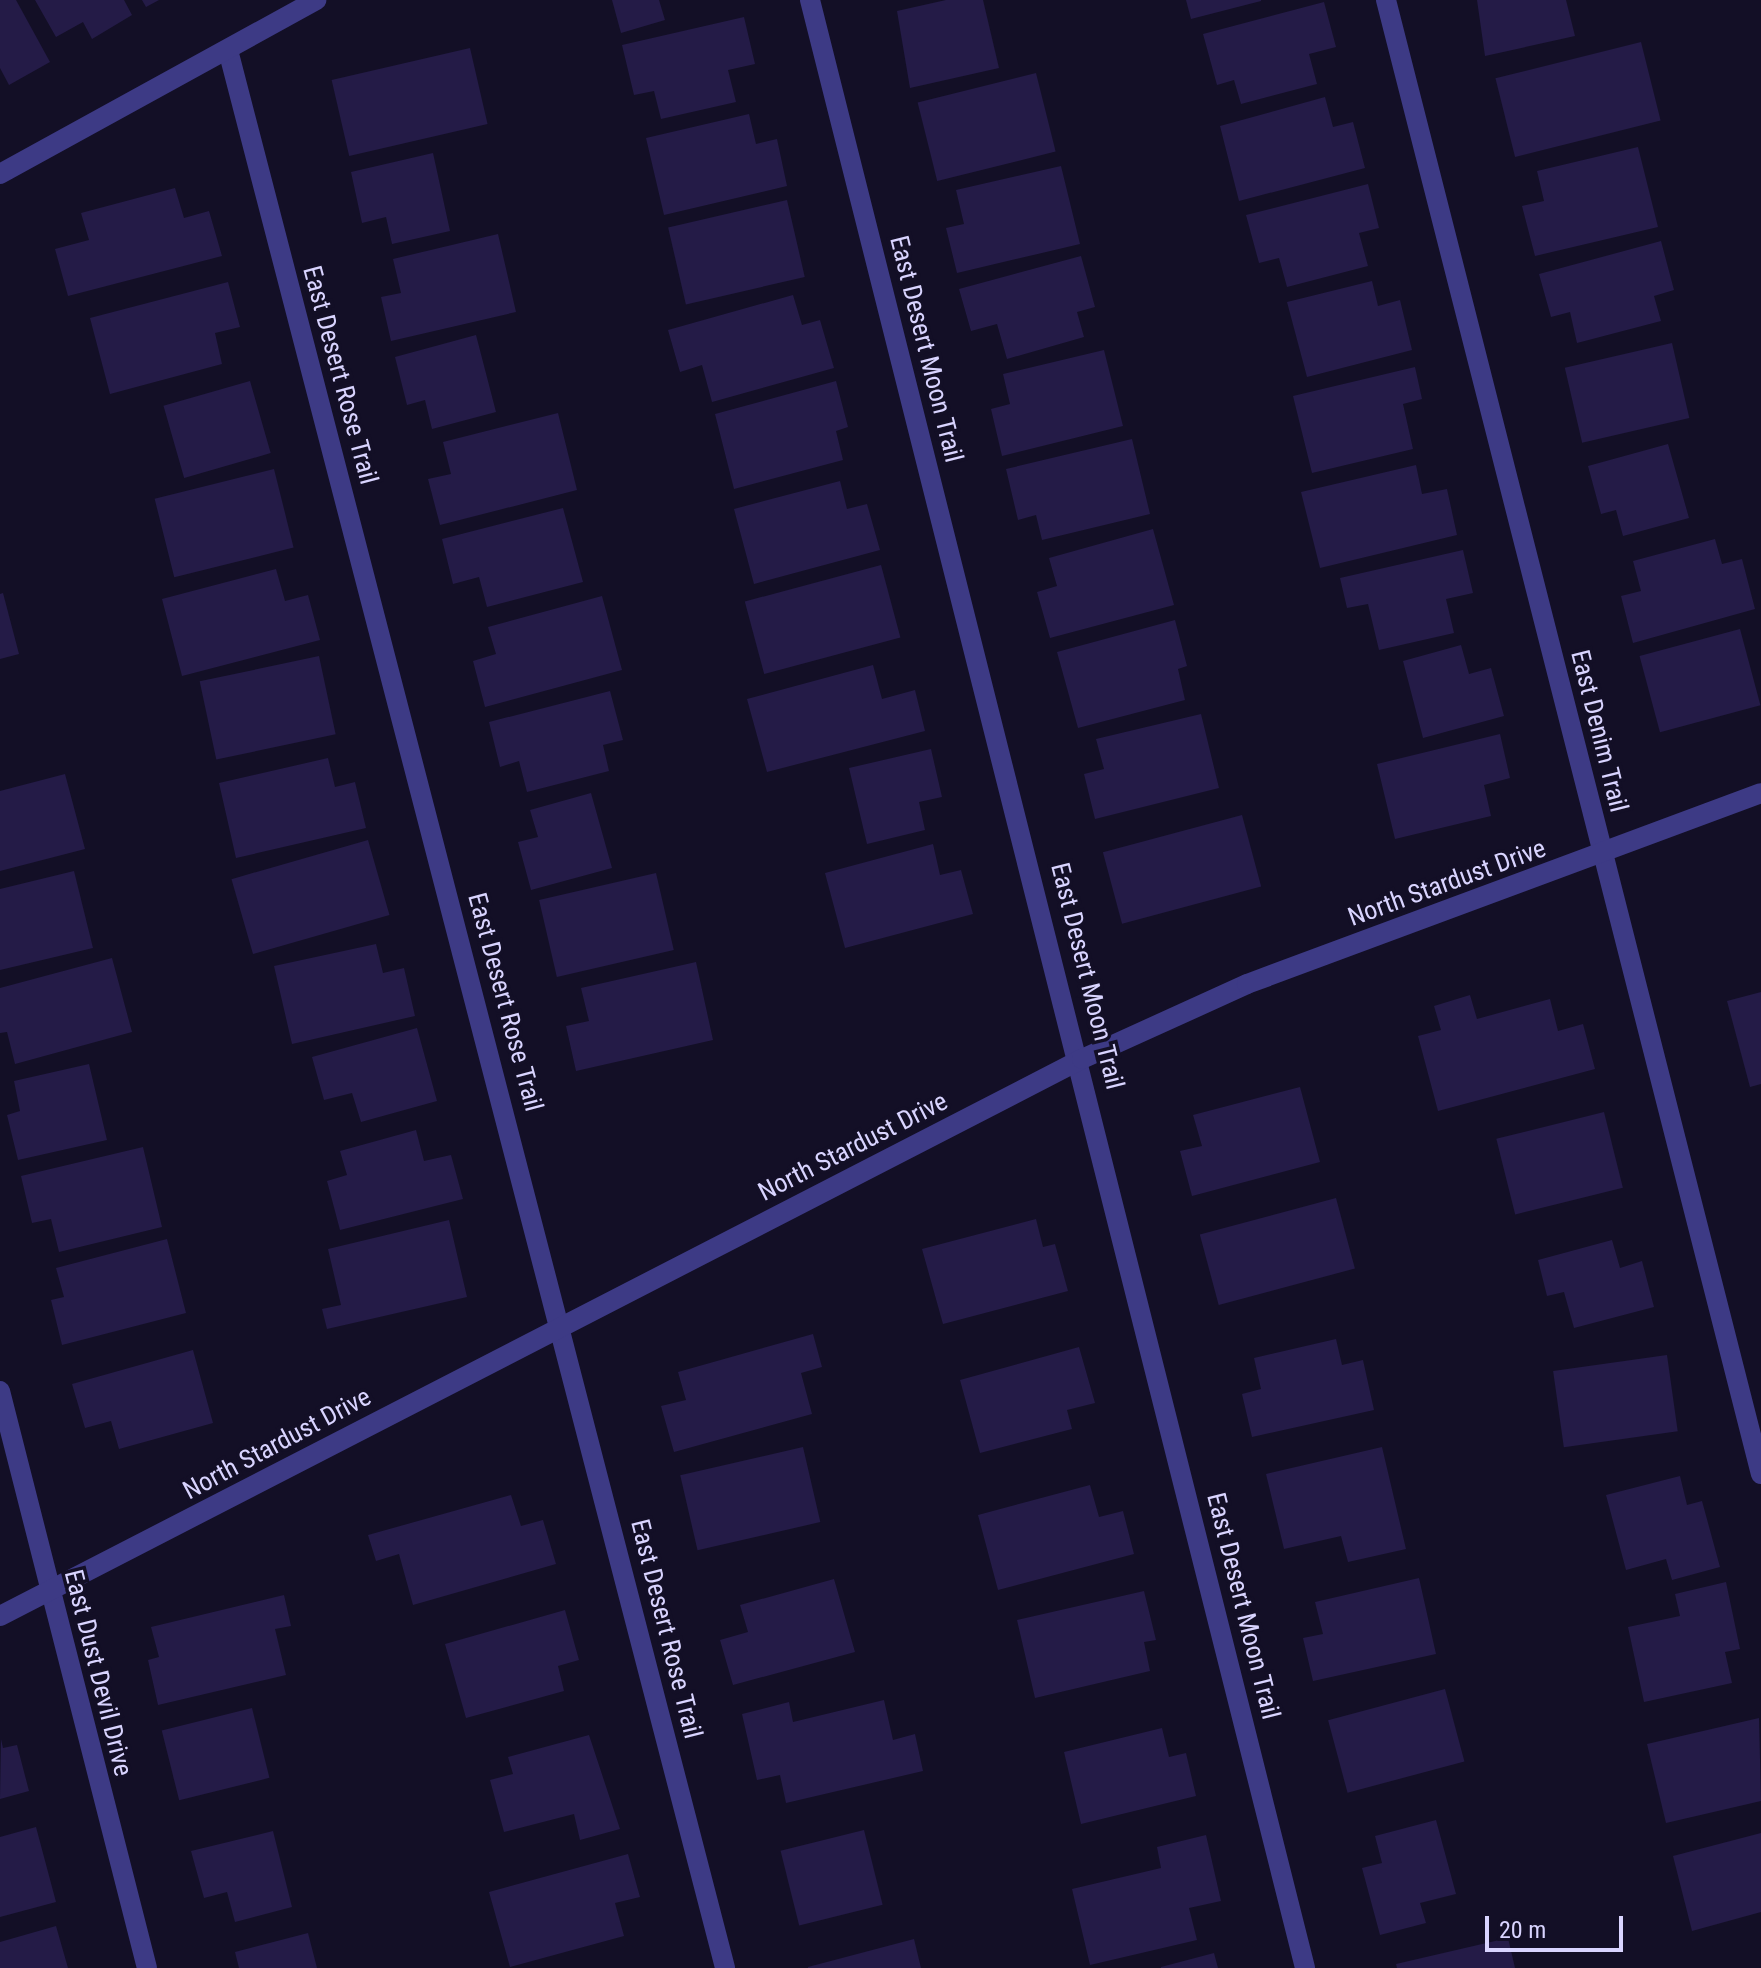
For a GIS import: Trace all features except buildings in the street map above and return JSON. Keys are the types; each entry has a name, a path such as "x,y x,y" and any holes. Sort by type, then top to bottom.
{"street":[{"path":"0,174 316,0"},
{"name":"East Desert Moon Trail","path":"810,0 1082,1059 1305,1968"},
{"name":"East Denim Trail","path":"1386,0 1761,1474"},
{"name":"East Desert Rose Trail","path":"228,50 563,1325 725,1968"},
{"name":"North Stardust Drive","path":"0,1616 1082,1059 1247,984 1761,793"},
{"name":"East Dust Devil Drive","path":"0,1391 147,1968"}]}
